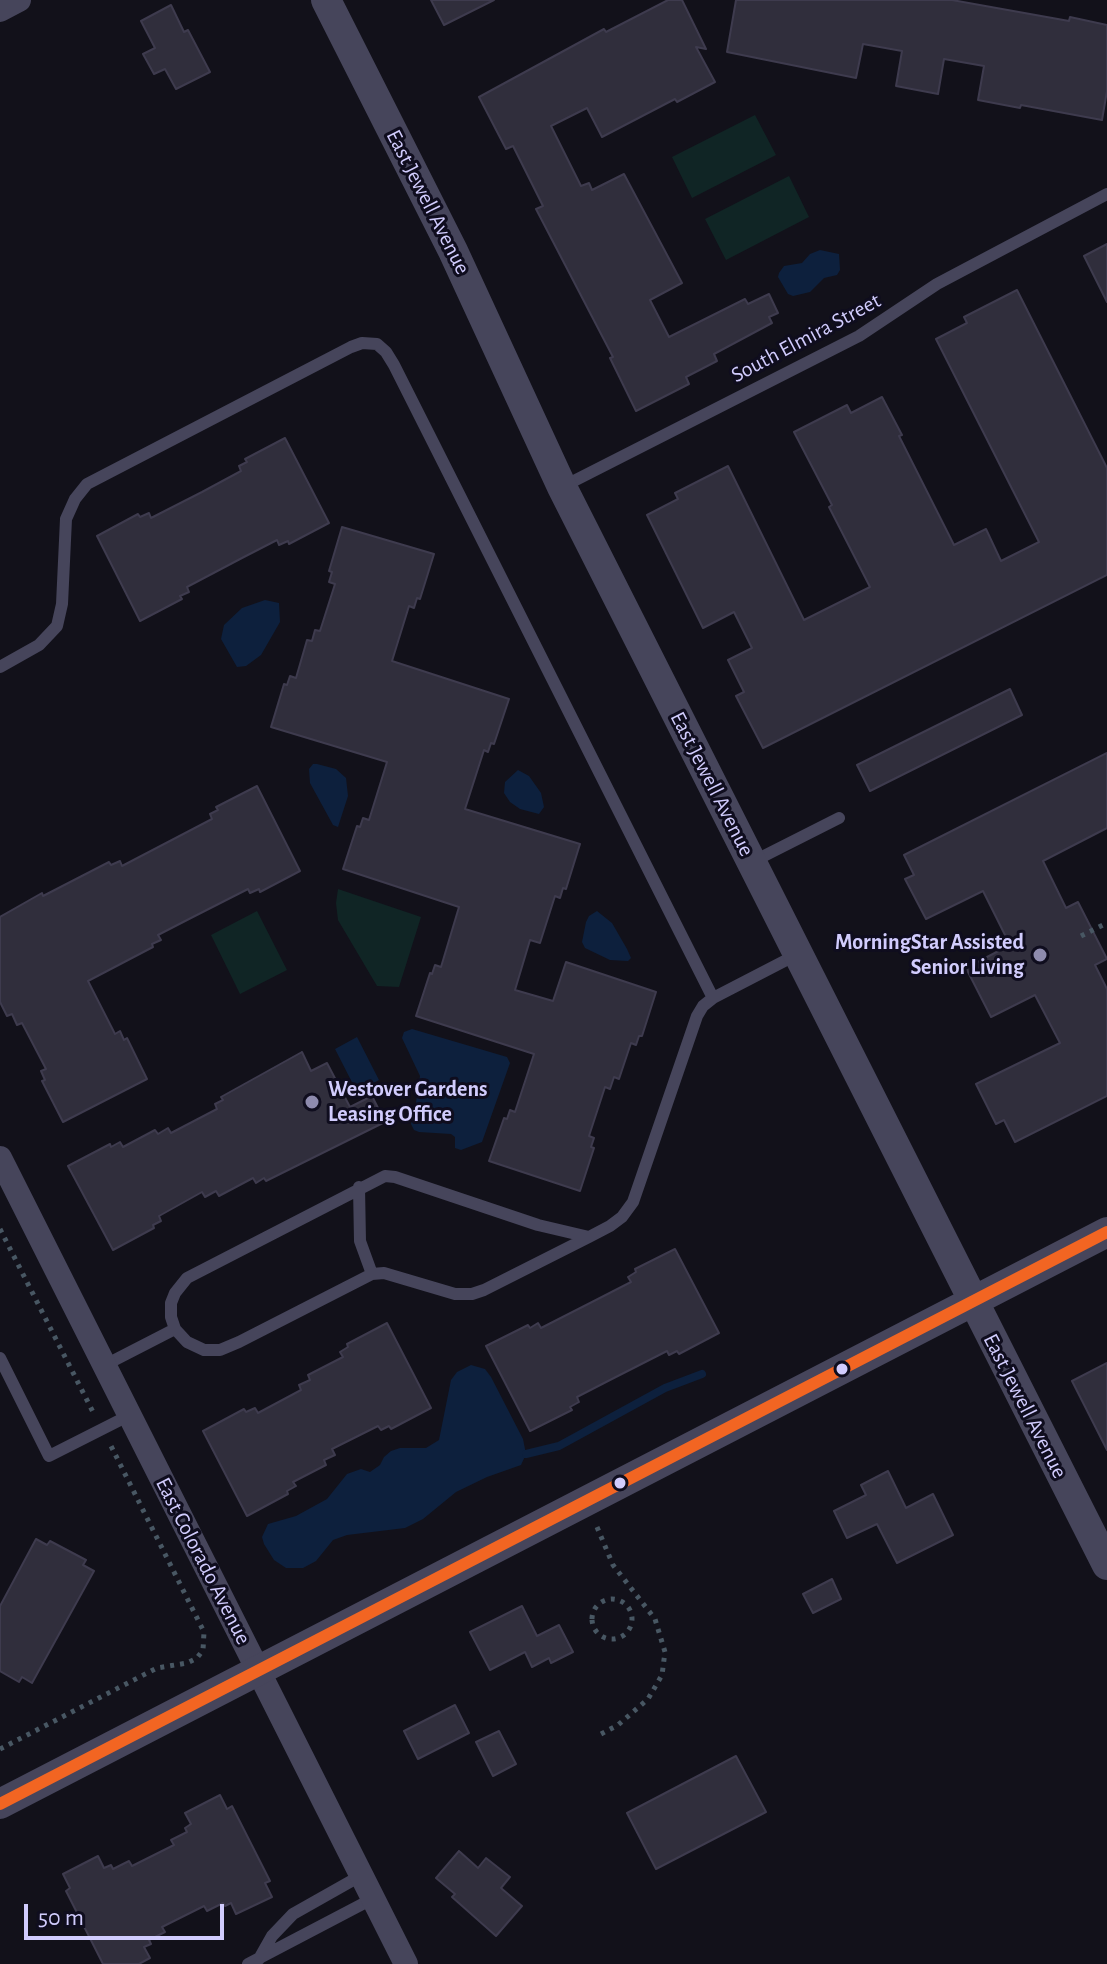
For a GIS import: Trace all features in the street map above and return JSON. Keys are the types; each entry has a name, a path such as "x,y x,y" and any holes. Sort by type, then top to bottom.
{"street":[{"path":"0,10 19,0"},
{"name":"East Jewell Avenue","path":"326,0 453,251 562,487 1107,1565"},
{"name":"East Colorado Avenue","path":"0,1158 406,1964"},
{"path":"0,1804 1107,1232"}],"lane":[{"name":"South Elmira Street","path":"562,487 859,336 937,284 1107,194"},
{"path":"0,667 39,645 57,626 62,604 66,519 75,499 87,484 351,347 362,343 377,344 394,365 713,998"},
{"path":"752,862 839,818"},
{"path":"589,1237 538,1225 385,1176 182,1282 171,1303 171,1313 175,1329 183,1340 196,1348 220,1350 372,1274 384,1273 465,1295 484,1290 589,1237 622,1217 631,1206 703,1006 798,954"},
{"path":"359,1187 360,1241 372,1274"},
{"path":"105,1365 175,1329"},
{"path":"0,1358 49,1456 130,1415"},
{"path":"253,1961 293,1914 362,1875"},
{"path":"253,1961 374,1898"}],"path":[{"path":"1081,936 1107,923"},
{"path":"0,1229 204,1632 203,1650 197,1658 187,1663 157,1668 0,1749"},
{"path":"585,1502 613,1565 655,1619 665,1652 657,1687 641,1706 601,1734"},
{"path":"626,1604 637,1593"},
{"path":"612,1599 626,1604 633,1618 627,1633 615,1639 600,1635 592,1620 598,1605 612,1599"}],"green space":[{"path":"755,115 776,155 692,198 672,157"},
{"path":"789,176 809,217 726,260 705,219"},
{"path":"338,889 421,917 399,987 377,986 338,920"},
{"path":"257,911 287,970 240,994 211,935"}],"water":[{"path":"820,250 839,254 840,270 837,275 824,278 810,292 793,296 788,294 778,277 784,266 802,263 810,254"},
{"path":"265,600 279,603 280,622 261,655 246,666 237,667 221,639 224,625 242,608"},
{"path":"317,764 336,769 346,778 348,796 338,827 333,825 310,783 309,769"},
{"path":"518,770 529,776 541,793 544,807 539,814 520,809 504,793 505,782"},
{"path":"597,911 612,923 631,958 628,961 610,960 585,948 582,942 586,922"},
{"path":"412,1029 507,1057 510,1063 482,1142 461,1150 455,1148 455,1137 451,1134 414,1130 411,1124 420,1076 402,1038 404,1032"},
{"path":"357,1037 379,1080 357,1092 335,1049"},
{"path":"471,1365 485,1369 491,1377 523,1439 526,1454 521,1465 456,1492 423,1519 405,1528 347,1535 333,1540 316,1561 303,1568 286,1568 274,1560 262,1537 268,1524 296,1516 327,1499 347,1474 361,1469 370,1472 391,1451 426,1448 439,1440 451,1380 457,1372"}],"building":[{"path":"431,0 494,0 444,25"},
{"path":"668,0 682,0 706,49 696,47 715,82 602,137 587,108 551,126 581,186 589,183 592,190 624,174 682,283 650,300 669,337 745,299 748,304 769,294 778,313 769,317 772,323 714,354 717,361 686,377 689,384 636,411 610,358 613,357 536,209 543,206 513,146 506,149 479,97 604,29 606,32"},
{"path":"736,0 952,0 1107,25 1107,91 1102,120 978,100 984,66 944,59 938,94 896,86 902,51 863,44 856,78 727,52"},
{"path":"171,5 210,72 176,89 165,69 154,74 143,54 155,48 141,21"},
{"path":"1107,244 1107,302 1084,256"},
{"path":"1017,290 1107,468 1107,575 763,748 736,696 744,692 728,660 752,648 734,612 703,628 647,515 678,499 675,493 728,466 804,620 870,587 794,432 847,405 851,413 882,397 954,545 986,529 1001,561 1039,542 936,339 967,323 964,317"},
{"path":"285,438 329,523 289,544 288,541 279,545 277,540 242,558 187,587 189,592 180,596 182,599 140,621 97,536 138,514 140,517 149,513 151,518 202,492 241,471 239,466 247,462 245,459"},
{"path":"342,527 434,554 420,599 417,598 414,608 409,606 392,661 509,699 494,744 491,743 488,752 484,750 465,809 580,844 566,889 563,888 560,898 555,896 540,943 530,940 515,990 553,1001 566,962 656,992 642,1036 639,1036 636,1045 631,1043 619,1079 614,1077 610,1089 605,1087 589,1136 594,1138 591,1147 594,1148 580,1191 489,1161 504,1118 507,1119 510,1110 515,1112 534,1054 416,1016 430,973 435,965 441,967 459,907 343,869 357,826 360,827 363,818 369,820 387,762 271,727 284,684 287,685 290,676 296,678 307,640 312,641 315,630 320,631 335,584 329,582 332,572 329,571"},
{"path":"1010,689 1022,715 870,791 857,765"},
{"name":"MorningStar Assisted Senior Living","path":"1107,753 1107,828 1043,861 1066,908 1078,902 1107,959 1095,965 1107,989 1107,1096 1015,1142 1004,1120 996,1124 976,1084 1060,1043 1035,995 991,1017 966,968 1010,945 983,891 926,919 905,879 914,875 904,855"},
{"path":"257,786 300,871 260,892 259,889 250,893 248,889 158,935 161,940 152,944 153,947 88,981 115,1034 120,1031 124,1040 127,1038 147,1079 63,1122 42,1081 45,1080 41,1071 46,1069 22,1023 17,1025 12,1014 7,1016 0,1002 0,917 42,893 43,896 109,862 111,865 120,861 122,866 212,819 210,814 218,810 216,807"},
{"path":"302,1052 311,1071 327,1063 350,1107 372,1096 385,1122 266,1181 264,1178 256,1183 253,1178 219,1196 216,1191 205,1197 202,1192 159,1216 161,1221 153,1225 154,1228 113,1250 68,1166 110,1144 111,1147 120,1142 123,1147 155,1130 158,1134 168,1128 171,1133 217,1109 215,1104 223,1100 221,1097"},
{"path":"675,1249 719,1333 679,1354 677,1351 669,1355 667,1351 577,1397 579,1402 570,1407 572,1410 530,1431 486,1346 528,1325 530,1328 538,1323 541,1328 631,1282 628,1277 636,1272 635,1269"},
{"path":"387,1323 431,1408 391,1429 389,1426 381,1430 378,1426 332,1449 335,1455 324,1460 326,1465 293,1482 296,1486 287,1491 288,1494 247,1516 203,1431 244,1409 246,1412 255,1408 258,1413 301,1390 299,1385 310,1380 308,1375 343,1357 340,1352 348,1347 347,1344"},
{"path":"1107,1363 1107,1450 1072,1381"},
{"path":"888,1471 906,1508 933,1494 953,1535 897,1563 877,1524 847,1538 834,1511 866,1495 861,1485"},
{"path":"36,1539 47,1545 50,1541 86,1560 83,1565 94,1571 32,1683 22,1677 19,1682 0,1671 0,1606"},
{"path":"832,1579 841,1599 813,1613 803,1594"},
{"path":"522,1606 537,1636 559,1625 573,1652 551,1663 549,1658 532,1667 525,1652 490,1670 470,1632"},
{"path":"455,1705 469,1733 418,1759 404,1731"},
{"path":"499,1731 516,1764 493,1776 476,1742"},
{"path":"736,1756 766,1812 656,1869 627,1813"},
{"path":"220,1795 227,1809 232,1806 270,1881 265,1883 272,1897 236,1914 231,1903 225,1906 223,1903 207,1911 204,1906 162,1927 165,1932 149,1940 151,1944 144,1947 150,1958 139,1964 103,1964 66,1891 70,1888 63,1874 98,1856 104,1868 111,1865 113,1869 129,1861 132,1866 174,1845 171,1840 187,1832 185,1828 191,1824 185,1813"},
{"path":"459,1851 478,1868 486,1858 510,1877 501,1888 522,1906 496,1936 452,1897 455,1894 436,1878"}],"waterway":[{"path":"526,1454 559,1446 665,1388 702,1374"}],"transit line":[{"path":"0,1804 1107,1232"}],"place":[{"name":"MorningStar Assisted Senior Living","path":"1040,955"},
{"name":"Westover Gardens Leasing Office","path":"312,1102"}]}
